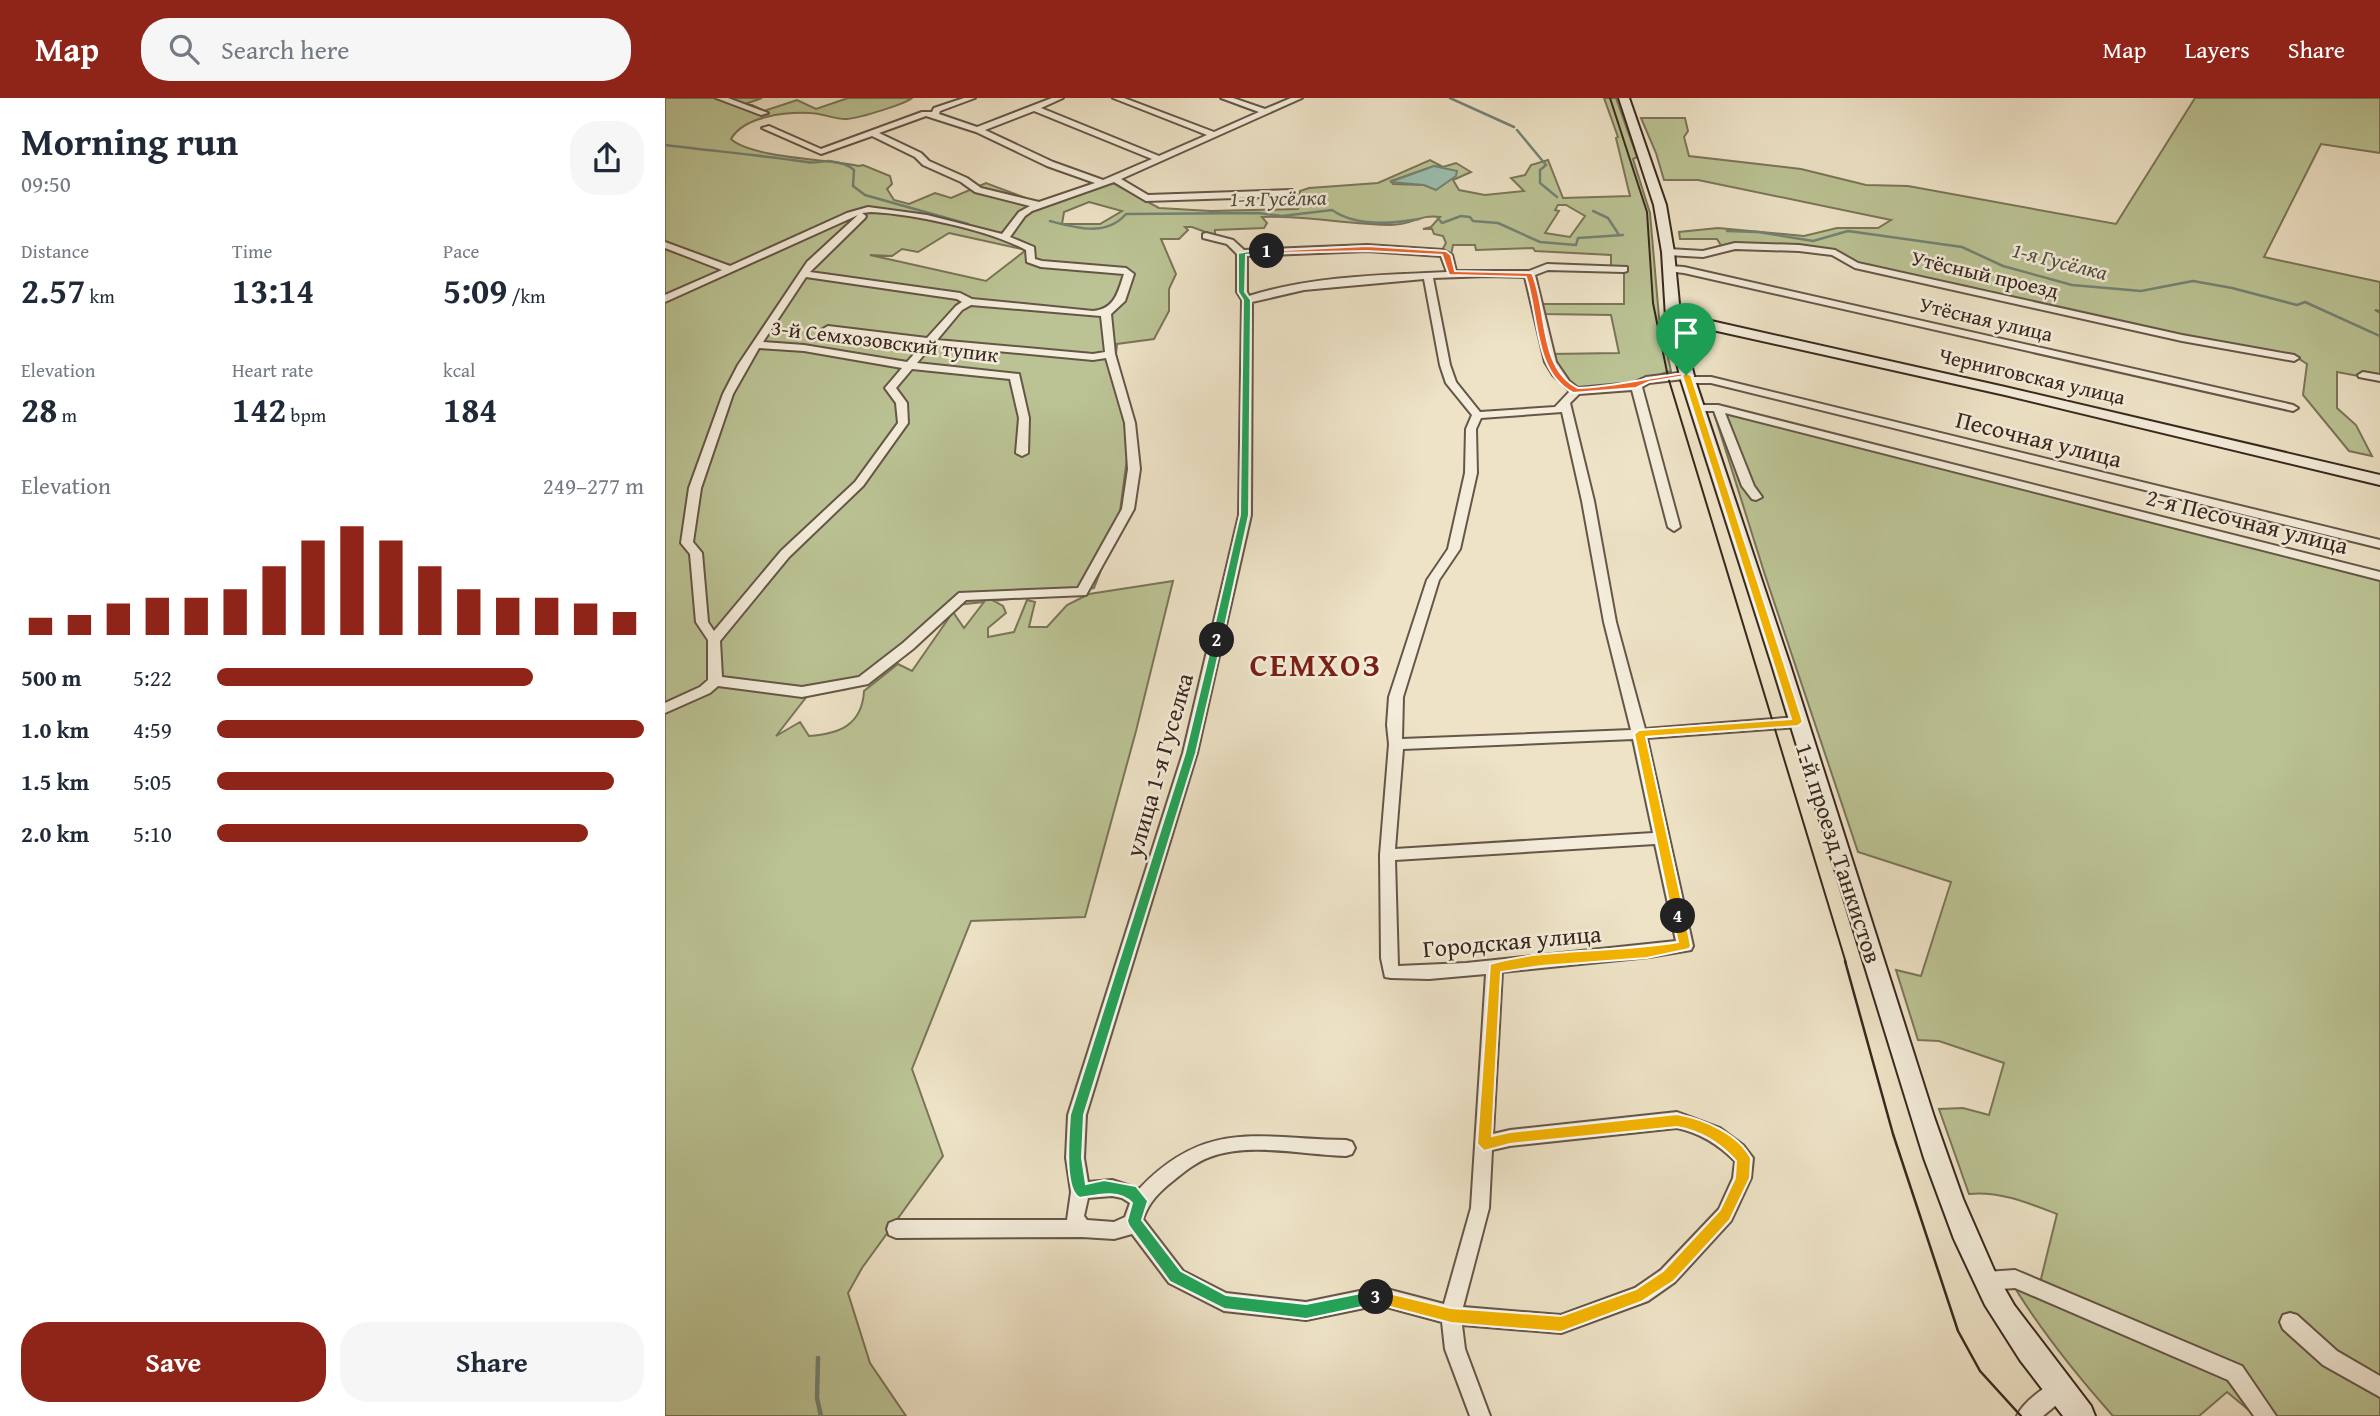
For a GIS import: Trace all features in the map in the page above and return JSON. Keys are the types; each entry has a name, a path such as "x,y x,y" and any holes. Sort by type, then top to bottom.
{"main road":[{"name":"1-й проезд Танкистов","path":"1624,98 1659,198 1669,261 1673,317 1687,378 1798,722 1921,1118 1952,1204 1986,1281 2059,1390 2081,1416"},
{"name":"Черниговская улица","path":"1673,317 1992,388 2380,480"}],"street":[{"path":"720,98 764,113"},
{"path":"767,128 821,152 971,98"},
{"path":"978,130 1059,98"},
{"path":"1117,98 1214,135"},
{"path":"1225,98 1265,112"},
{"path":"1006,237 1022,214 1039,205 1115,179 1298,98"},
{"path":"1034,108 1159,159"},
{"path":"936,112 966,128 978,130 1050,164 1102,183"},
{"path":"874,134 918,155 926,163 964,180 978,190 1039,205"},
{"path":"1115,179 1146,198 1292,193"},
{"path":"715,681 714,640 702,622 696,553 687,543 695,488 728,394 757,345 806,274 810,264 871,209"},
{"path":"665,299 871,209 924,217 1006,237 1028,245 1031,248 1030,260 1041,264 1126,271 1129,274 1119,301 1106,313 1093,314 969,302 960,296 806,274"},
{"path":"1206,236 1230,242 1242,253 1367,248 1443,253 1447,255 1452,274"},
{"path":"665,245 729,269"},
{"name":"Утёсный проезд","path":"1669,261 1735,246 1767,246 1835,253 1856,265 2182,338 2294,358"},
{"name":"улица 1-я Гуселка","path":"1080,1192 1075,1158 1077,1115 1190,753 1245,515 1247,300 1241,292 1242,253"},
{"name":"Утёсная улица","path":"1669,261 1684,270 2293,408"},
{"path":"1247,300 1302,286 1428,275 1529,274 1547,267 1624,269"},
{"path":"1428,275 1445,365 1451,383 1476,415 1558,410 1576,391 1556,374 1547,354 1536,293 1529,274"},
{"path":"714,640 785,554 859,484 903,423 905,411 899,397 890,388 959,308 969,302"},
{"path":"665,708 705,690 715,681 802,692 863,681 908,646 963,596 1082,592 1128,509 1134,469 1130,423 1110,354 1106,313"},
{"path":"828,329 931,342 1093,357 1110,354"},
{"name":"3-й Семхозовский тупик","path":"757,345 804,348 911,366 1015,376 1024,418 1022,453"},
{"path":"2363,375 2380,378"},
{"name":"Песочная улица","path":"1576,391 1636,386 1646,380 1711,380 2380,544"},
{"path":"1636,386 1674,527"},
{"name":"Городская улица","path":"1476,415 1471,429 1471,473 1454,549 1433,580 1396,697 1396,744 1387,855 1391,972 1494,968 1542,961 1647,953 1685,946 1639,734 1610,622 1588,501 1565,403"},
{"name":"2-я Песочная улица","path":"1697,408 1718,408 2380,576"},
{"path":"1718,408 1748,486 1756,497"},
{"path":"1396,744 1639,734 1798,722"},
{"path":"1387,855 1660,838"},
{"path":"1480,1416 1455,1349 1451,1315 1480,1208 1494,968"},
{"path":"1134,1221 1176,1277 1224,1302 1306,1311 1379,1296 1451,1315 1561,1324 1641,1294 1668,1276 1725,1215 1742,1178 1744,1158 1732,1146 1697,1124 1677,1120 1510,1138 1484,1144"},
{"path":"896,1229 1083,1227 1107,1231 1127,1227 1134,1221 1140,1201 1181,1163 1205,1150 1229,1144 1346,1148"},
{"path":"1083,1227 1075,1218 1080,1192 1104,1187 1123,1189 1131,1191 1140,1201"},
{"path":"1986,1281 2015,1279 2235,1373 2266,1416"},
{"path":"2290,1322 2330,1358 2380,1387"},
{"path":"2027,1416 2059,1390"}],"shaded area":[{"path":"665,98 762,98 748,103 764,111 797,100 816,109 848,98 912,98 901,104 847,119 810,113 766,117 745,125 731,139 741,145 772,154 863,165 890,176 892,184 887,189 894,200 909,204 935,193 951,198 986,183 1047,206 1094,187 1113,183 1159,208 1211,211 1298,209 1300,191 1378,183 1430,160 1443,167 1456,163 1471,172 1453,180 1459,190 1485,195 1524,191 1511,178 1525,175 1531,165 1548,160 1563,198 1630,196 1616,138 1618,137 1604,98 1616,98 1637,157 1633,159 1650,213 1659,317 1671,371 1625,385 1579,389 1570,386 1550,354 1619,353 1611,315 1543,314 1541,304 1624,304 1624,272 1611,266 1611,255 1535,251 1533,248 1476,250 1475,245 1453,245 1451,255 1441,252 1446,243 1443,236 1434,234 1432,229 1423,229 1431,227 1440,217 1433,216 1391,225 1262,217 1267,223 1264,228 1215,230 1219,237 1185,227 1188,230 1179,239 1161,239 1176,274 1169,289 1169,311 1154,339 1117,344 1116,354 1132,421 1118,526 1094,588 994,601 1003,606 1006,613 988,628 988,637 1014,632 1027,600 1035,602 1029,627 1047,627 1067,605 1089,594 1173,581 1136,731 1085,917 971,921 912,1069 943,1156 862,1268 848,1293 870,1363 906,1416 665,1416","holes":["1434,166 1440,167 1446,181 1436,189 1424,185 1393,184 1391,181","1089,202 1122,211 1100,224 1062,224 1064,212","1558,205 1566,205 1585,216 1570,237 1545,233 1559,211 1555,210","949,233 1026,250 986,281 870,255 892,256 902,249 918,252","984,602 964,628 953,612 912,671 898,664 864,691 859,713 847,726 830,733 809,736 800,722 776,736 808,695 847,689 947,606"]},
{"path":"2195,98 2380,98 2380,153 2321,144 2264,257 2380,282 2380,311 2375,310 2380,313 2380,380 2337,372 2337,408 2356,425 2372,456 2349,451 2303,395 2307,364 2296,357 2081,314 1858,264 1836,251 1722,247 1717,239 1680,239 1679,232 1718,228 1804,236 1837,228 1878,228 1891,220 1698,180 1664,180 1641,118 1685,118 1688,131 1684,137 1689,156 1801,169 1866,185 1908,186 2116,224"},
{"path":"1434,166 1457,171 1456,176 1436,190 1424,185 1390,182"},
{"path":"1713,410 2380,577 2380,1416 2256,1416 2227,1392 2199,1416 2113,1416 2069,1365 2030,1311 2006,1273 2040,1283 2057,1214 2003,1196 1969,1194 1939,1109 1963,1108 1989,1115 2004,1063 1939,1041 1918,1040 1896,970 1921,976 1951,882 1858,852"}],"waterway":[{"path":"1450,98 1514,127"},
{"path":"1517,130 1546,165 1540,170 1540,183 1557,197"},
{"name":"1-я Гусёлка","path":"665,145 810,163 839,163 854,170 853,186 865,195 968,224"},
{"name":"1-я Гусёлка","path":"1050,221 1090,229 1109,226 1126,214 1258,213 1282,216 1332,210 1363,222 1385,223 1419,219"},
{"path":"1593,211 1608,218 1619,235"},
{"name":"1-я Гусёлка","path":"1437,217 1442,223 1461,216 1470,217 1473,221 1498,223 1540,242 1576,245 1578,238 1623,235"},
{"name":"1-я Гусёлка","path":"1727,231 1758,232 1813,241 1848,231 1962,247 2003,266 2072,285 2141,291 2193,281 2297,305 2305,302 2380,336"},
{"path":"818,1358 817,1398 821,1416"}],"tram line":[{"path":"1610,98 1647,212 1653,303 1668,377 1846,963"},
{"path":"1845,961 1893,1134 1958,1331 1980,1371 2021,1416"}],"district":[{"name":"СЕМХОЗ","path":"1316,664"}],"route":[{"path":"1367,248 1443,253 1447,255 1452,274 1529,274 1536,293 1547,354 1556,374 1569,387 1576,391 1605,390 1636,386 1646,380 1686,375 1798,722 1639,734 1685,946 1647,953 1542,961 1494,968 1484,1144 1510,1138 1677,1120 1697,1124 1732,1146 1744,1158 1742,1178 1725,1215 1668,1276 1641,1294 1561,1324 1451,1315 1379,1296 1306,1311 1224,1302 1176,1277 1134,1221 1140,1201 1131,1191 1104,1187 1080,1192 1075,1158 1077,1115 1190,753 1245,515 1247,300 1241,292 1242,253 1367,248"}]}
